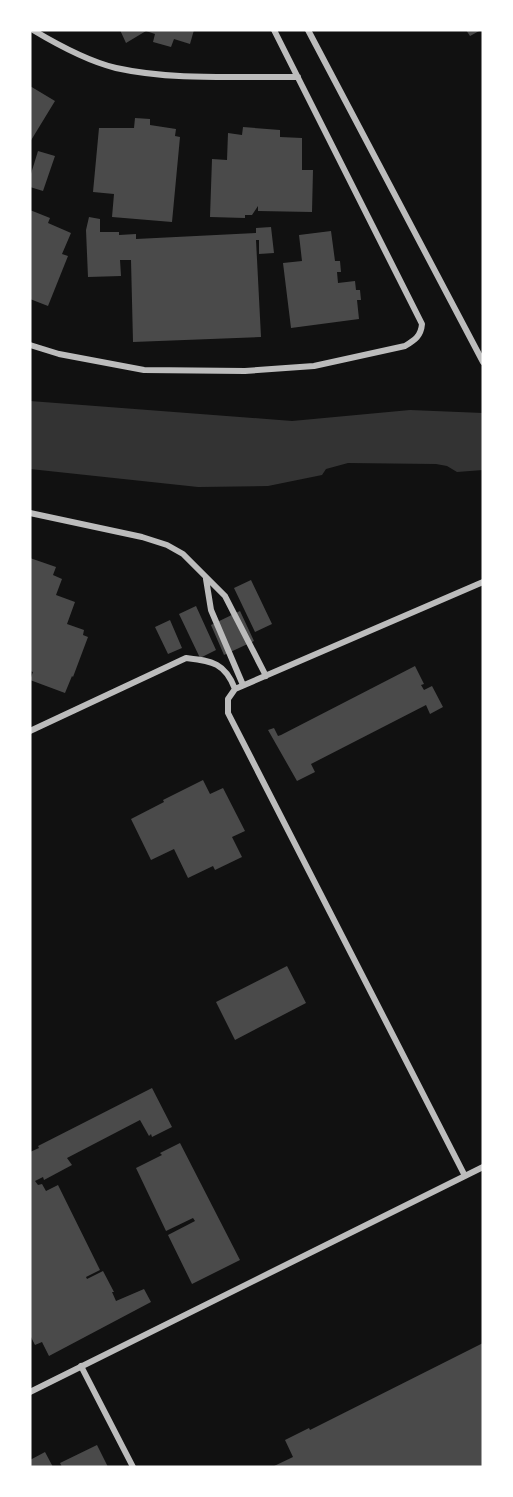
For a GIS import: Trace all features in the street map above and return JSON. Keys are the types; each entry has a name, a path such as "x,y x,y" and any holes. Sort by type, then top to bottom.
{"street":[{"path":"33,30 61,47 114,68 170,76 298,78"},
{"path":"30,345 59,354 144,370 245,371 314,366 405,346 417,339 422,332 422,324 274,30"},
{"path":"308,30 483,362"},
{"path":"30,513 142,537 167,545 183,554 225,596 266,676"},
{"path":"206,579 211,610 243,685"},
{"path":"465,1176 228,713 228,699 235,688 483,582"},
{"path":"30,731 186,658 212,661 231,676 235,688"},
{"path":"30,1392 483,1167"},
{"path":"81,1366 133,1467"}],"shaded area":[{"path":"30,401 292,421 410,410 483,413 483,470 457,472 447,466 436,464 348,463 326,469 322,475 268,486 198,487 30,469"}],"building":[{"path":"120,30 194,30 190,44 174,39 171,47 153,42 155,34 146,31 126,43"},
{"path":"466,30 481,30 470,36"},
{"path":"30,86 55,101 30,142"},
{"path":"135,118 150,119 150,125 176,129 175,136 180,137 172,222 112,217 114,194 93,192 99,128 134,128"},
{"path":"243,127 280,130 280,137 302,138 302,170 313,170 312,212 258,211 258,206 252,215 245,215 245,218 210,217 212,159 227,160 228,133 242,135"},
{"path":"38,151 55,156 43,191 30,187 30,177"},
{"path":"30,210 50,218 48,223 71,233 62,254 68,256 48,306 30,299"},
{"path":"89,217 100,219 100,232 119,232 119,235 136,234 136,239 256,233 256,228 271,227 274,253 259,254 259,240 256,240 261,337 133,342 131,260 120,260 121,276 88,277 86,230"},
{"path":"331,231 335,261 340,261 341,272 337,272 338,283 355,281 356,290 360,290 361,300 357,300 359,319 291,328 283,263 302,261 299,235"},
{"path":"30,558 56,567 53,575 62,579 56,595 75,602 67,624 84,630 83,635 88,637 65,693 30,680 33,672 30,671"},
{"path":"251,580 272,624 255,632 234,588"},
{"path":"196,606 216,650 200,658 179,614"},
{"path":"240,611 254,641 224,655 211,625"},
{"path":"170,620 182,648 168,654 155,627"},
{"path":"415,666 424,684 421,685 424,690 432,686 443,707 430,714 426,705 311,764 315,772 297,781 268,730 274,728 278,736 281,735"},
{"path":"203,780 210,794 223,788 245,831 232,837 242,857 215,870 213,866 188,878 174,849 151,860 131,819"},
{"path":"287,966 306,1003 235,1040 216,1002"},
{"path":"152,1088 172,1127 152,1137 151,1134 149,1136 140,1120 67,1158 72,1165 44,1180 43,1177 35,1181 38,1185 42,1184 46,1191 58,1185 100,1270 86,1277 87,1279 103,1271 116,1301 144,1289 151,1302 49,1356 42,1342 35,1345 30,1335 30,1152"},
{"path":"180,1143 240,1260 192,1284 168,1235 195,1221 193,1218 166,1231 136,1168"},
{"path":"483,1343 483,1467 272,1467 293,1457 285,1440 309,1428 310,1430"},
{"path":"97,1445 108,1467 62,1467 60,1463"},
{"path":"45,1452 53,1467 31,1467 30,1460"}]}
